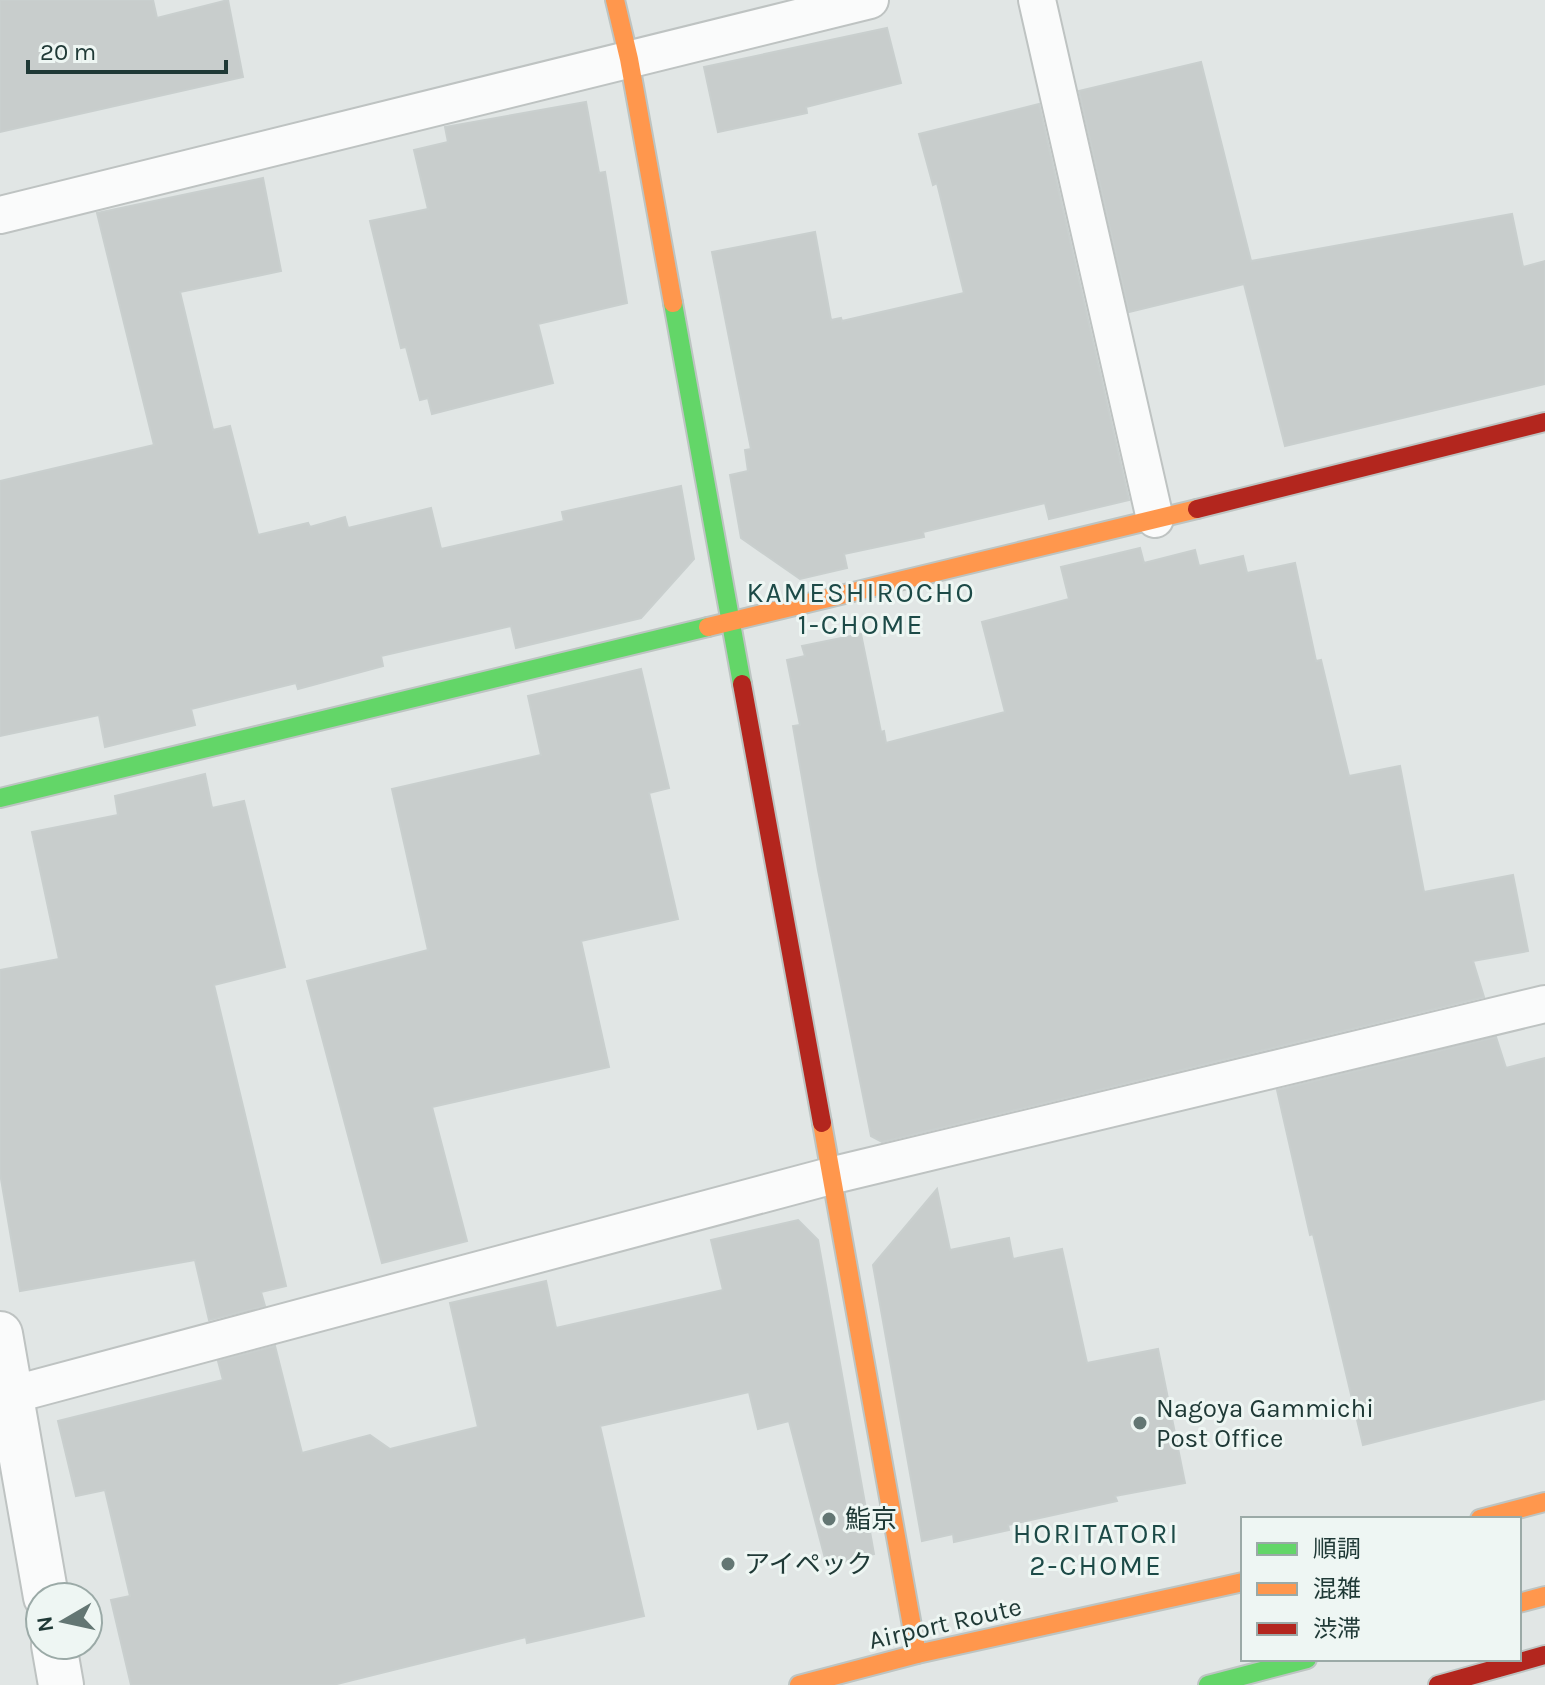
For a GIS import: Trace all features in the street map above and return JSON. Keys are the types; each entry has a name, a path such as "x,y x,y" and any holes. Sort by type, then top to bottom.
{"main road":[{"path":"615,0 629,59 729,621 834,1175 917,1654"},
{"path":"0,798 1545,422"},
{"path":"1488,1517 1545,1502"},
{"name":"Airport Route","path":"799,1685 917,1654 1241,1582"},
{"path":"1521,1602 1545,1596"},
{"path":"1438,1685 1545,1655"},
{"path":"1208,1685 1299,1661"}],"street":[{"path":"0,1334 6,1396 43,1581"},
{"path":"57,1661 61,1685"}],"lane":[{"path":"0,215 870,0"},
{"path":"1037,0 1155,519"},
{"path":"6,1396 834,1175 1545,1004"}],"building":[{"path":"0,0 153,0 157,18 228,0 243,77 0,132"},
{"path":"887,28 901,83 806,107 807,113 718,132 704,67"},
{"path":"1201,62 1251,261 1512,214 1523,267 1545,261 1545,384 1285,446 1244,284 1129,312 1079,91"},
{"path":"586,102 599,173 605,172 627,303 538,324 553,383 432,414 428,398 420,400 406,347 401,348 370,221 428,209 414,150 448,142 445,127"},
{"path":"1039,104 1129,500 1049,519 1045,503 923,532 924,537 844,554 847,568 800,579 741,538 730,475 748,471 745,450 751,449 712,252 815,232 831,320 841,318 842,321 964,293 937,183 933,185 919,134"},
{"path":"263,178 281,271 180,292 213,430 230,426 258,535 308,523 310,527 345,517 348,528 431,508 441,549 564,521 562,512 681,486 694,559 641,618 516,648 511,626 381,656 383,666 298,689 296,683 191,709 195,725 105,747 99,715 0,736 0,481 154,445 97,213"},
{"path":"1140,548 1144,563 1195,550 1199,566 1243,556 1247,573 1295,563 1316,661 1321,660 1349,776 1400,766 1424,892 1513,875 1528,951 1473,961 1484,997 882,1142 871,1136 818,870 793,726 800,725 787,660 805,656 802,646 861,634 881,732 884,731 886,743 1005,712 982,622 1069,599 1061,567"},
{"path":"641,669 669,788 649,793 678,919 581,941 609,1067 432,1107 467,1241 382,1263 307,981 428,950 392,789 541,755 528,696"},
{"path":"205,774 212,808 244,801 285,967 214,985 286,1286 261,1292 265,1306 209,1320 195,1260 20,1291 0,1173 0,970 59,959 32,832 118,815 115,796"},
{"path":"1496,1037 1506,1068 1545,1058 1545,1399 1363,1445 1277,1090"},
{"path":"937,1189 950,1250 1009,1238 1013,1259 1062,1249 1087,1363 1158,1349 1185,1483 1115,1496 1117,1501 1008,1525 1009,1530 954,1542 953,1534 922,1541 873,1265"},
{"path":"798,1220 818,1240 874,1554 827,1566 789,1421 758,1429 749,1392 600,1426 644,1616 527,1643 526,1637 333,1685 131,1685 111,1600 130,1596 105,1490 76,1496 58,1421 223,1380 218,1361 275,1346 302,1453 370,1435 390,1449 478,1427 450,1303 546,1281 556,1328 723,1290 711,1240"}],"traffic: fast":[{"path":"673,303 742,684"},
{"path":"0,798 708,627"},
{"path":"1208,1685 1299,1661"}],"traffic: slow":[{"path":"615,0 629,59 673,303"},
{"path":"708,627 1197,509"},
{"path":"822,1123 917,1654"},
{"path":"1488,1517 1545,1502"},
{"path":"799,1685 917,1654 1241,1582"},
{"path":"1521,1602 1545,1596"}],"traffic: jam":[{"path":"1197,509 1545,422"},
{"path":"742,684 822,1123"},
{"path":"1438,1685 1545,1655"}],"place":[{"name":"Nagoya Gammichi Post Office","path":"1140,1423"},
{"name":"鮨京","path":"829,1519"},
{"name":"アイペック","path":"728,1564"}],"district":[{"name":"KAMESHIROCHO 1-CHOME","path":"861,608"},
{"name":"HORITATORI 2-CHOME","path":"1096,1549"}]}
